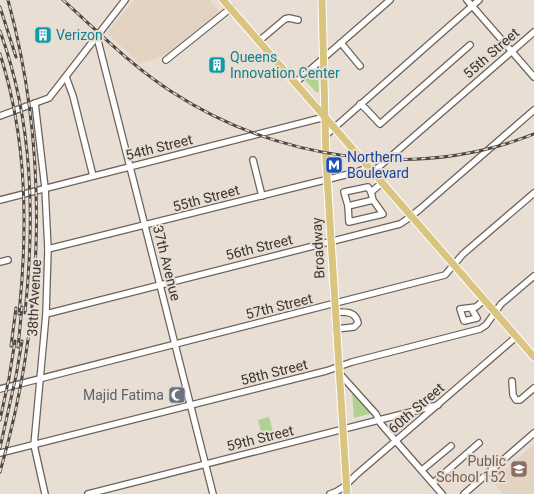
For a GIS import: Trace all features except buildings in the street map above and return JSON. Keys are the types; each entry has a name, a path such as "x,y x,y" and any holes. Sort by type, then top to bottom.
{"main road":[{"path":"223,0 533,355"},
{"name":"Broadway","path":"322,0 325,117 331,241 347,494"}],"street":[{"path":"0,116 49,98 126,0"},
{"path":"295,83 390,0"},
{"path":"467,0 534,77"},
{"path":"326,135 479,0"},
{"path":"166,60 230,8"},
{"path":"259,41 285,19 289,18 298,20"},
{"name":"55th Street","path":"48,249 371,169 534,32"},
{"name":"37th Avenue","path":"97,37 213,494"},
{"path":"341,43 360,66"},
{"path":"360,104 380,124 470,45"},
{"path":"66,77 73,96 93,176"},
{"name":"38th Avenue","path":"35,103 45,188 48,249 46,314 34,445 45,494"},
{"name":"56th Street","path":"46,314 400,224 411,217 534,110"},
{"name":"54th Street","path":"0,200 325,117"},
{"path":"253,160 262,196"},
{"path":"371,192 382,183"},
{"path":"368,186 371,192 373,200 383,214 349,222 348,206 344,192 368,186"},
{"name":"57th Street","path":"0,389 445,275 463,254 534,193"},
{"path":"348,206 373,200"},
{"path":"0,262 8,260"},
{"name":"58th Street","path":"0,453 340,370 480,329 486,325 501,304 534,276"},
{"path":"471,308 484,300"},
{"path":"335,312 353,314 358,322 354,327 336,329"},
{"name":"60th Street","path":"330,494 338,492 516,337"},
{"path":"340,370 376,414 381,424 442,494"},
{"path":"512,381 513,395 516,400 520,400 534,388"},
{"name":"59th Street","path":"88,494 438,405"},
{"path":"464,494 534,433"},
{"path":"433,483 479,443"},
{"path":"422,470 451,446"}],"shaded area":[{"path":"134,0 210,0 220,13 177,51 140,64 107,33"},
{"name":"Public School 152","path":"534,444 534,494 503,494 492,481"}],"green space":[{"path":"316,70 318,72 319,92 316,92 305,80"},
{"path":"352,390 372,413 354,418"},
{"path":"269,417 275,440 264,443 258,420"}],"railway":[{"path":"0,472 15,414 26,355 33,296 36,236 36,177 31,117 22,58 8,0"},
{"path":"63,0 129,60 172,92 213,115 256,134 302,148 348,156 395,159 442,157 489,148 534,134"},
{"path":"0,7 16,57"},
{"path":"0,31 11,65 19,100 29,170 30,242 25,313"},
{"path":"0,54 16,118 23,182 24,248 19,314"},
{"path":"18,347 22,307"},
{"path":"11,346 16,308"},
{"path":"0,420 15,341"},
{"path":"0,448 22,341"}],"place":[{"name":"Verizon","path":"43,35"},
{"name":"Queens Innovation Center","path":"217,65"},
{"name":"Northern Boulevard","path":"334,165"},
{"name":"Majid Fatima","path":"177,395"},
{"name":"Public School 152","path":"519,469"}]}
